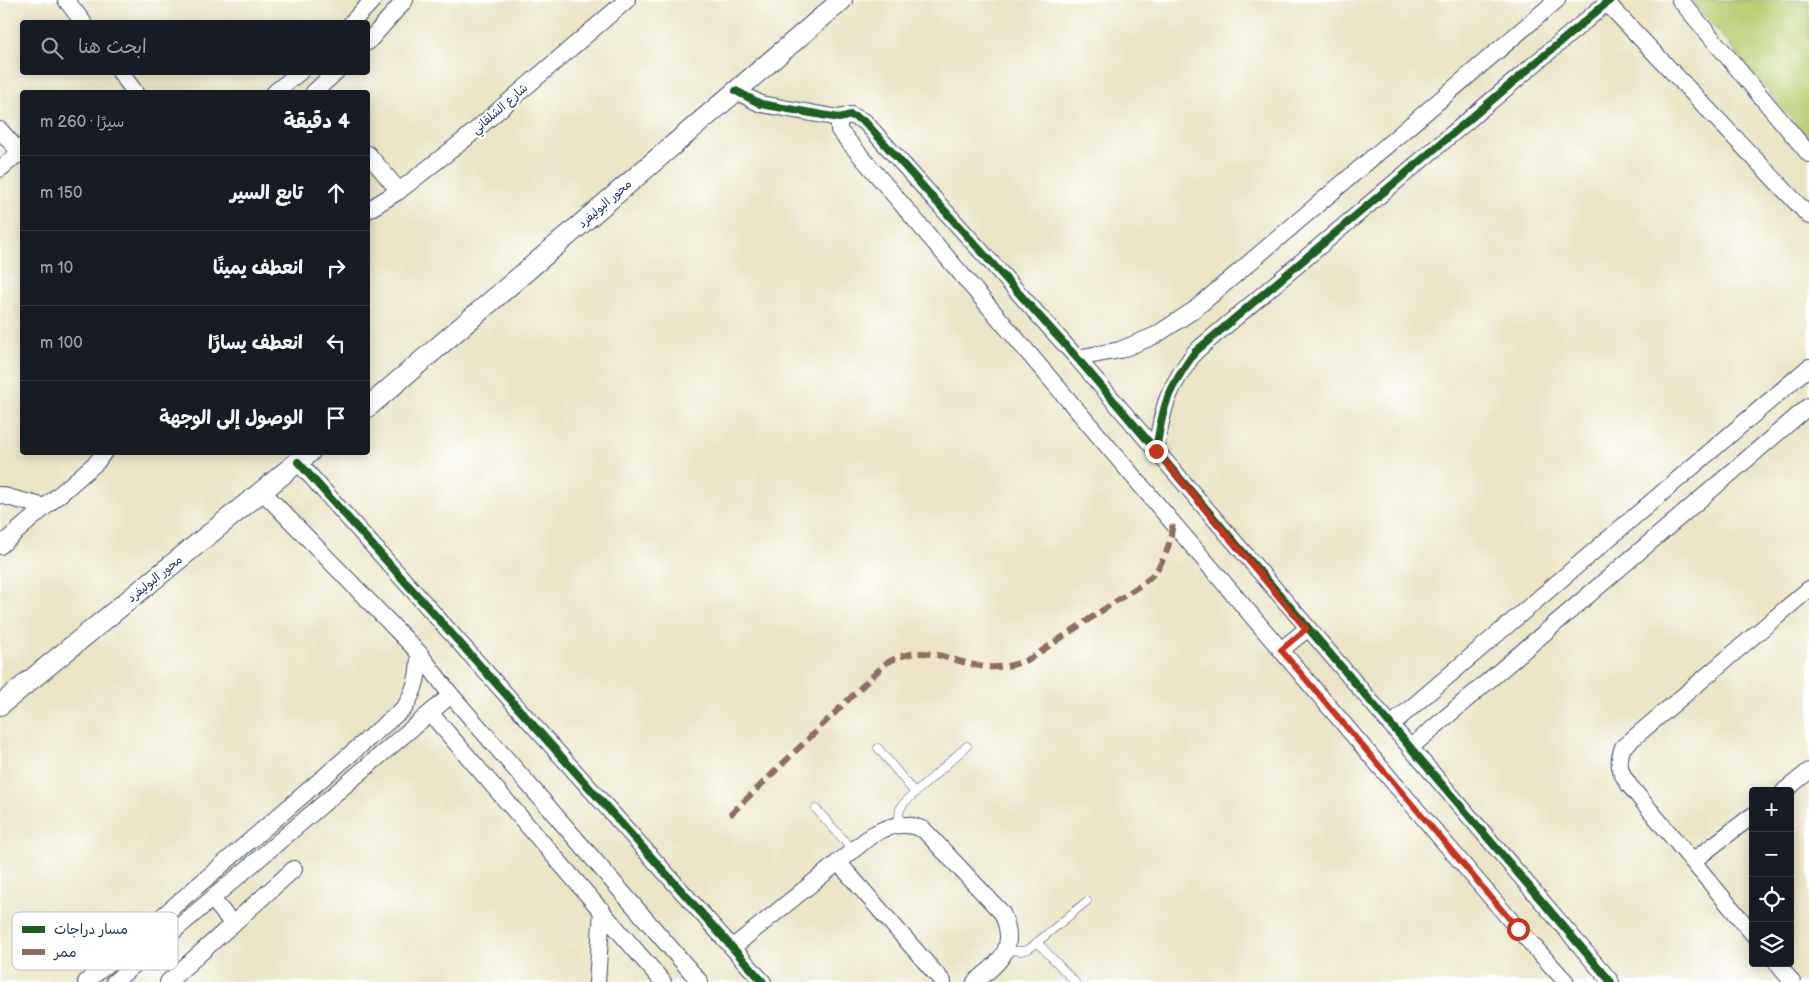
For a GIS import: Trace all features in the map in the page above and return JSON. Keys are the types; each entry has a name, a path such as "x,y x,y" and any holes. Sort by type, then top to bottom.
{"street":[{"path":"66,0 81,20"},
{"path":"354,20 373,0"},
{"path":"370,40 405,0"},
{"name":"شارع الشلقاني","path":"370,209 399,191 464,140 627,0"},
{"name":"محور البوليفرد","path":"370,405 842,0"},
{"path":"1077,358 1120,350 1156,335 1194,310 1557,0"},
{"path":"1680,0 1809,154"},
{"path":"1156,451 1162,410 1173,382 1195,352 1608,1 1809,216"},
{"path":"122,75 134,90"},
{"path":"278,90 296,75"},
{"path":"316,90 333,75"},
{"path":"736,91 761,104 840,118 851,115 865,122 1077,358 1306,629 1391,725 1611,982"},
{"path":"840,118 839,130 842,135 1566,982"},
{"path":"0,130 20,153"},
{"path":"0,169 20,155"},
{"path":"370,156 399,191"},
{"path":"1391,725 1809,367"},
{"path":"1410,748 1806,415"},
{"path":"0,546 97,462 102,455"},
{"path":"304,457 763,982"},
{"name":"محور البوليفرد","path":"0,705 304,457"},
{"path":"262,491 419,653 451,695 700,982"},
{"path":"0,495 45,507"},
{"path":"1749,929 1621,774 1618,760 1623,747 1809,589"},
{"path":"1281,650 1306,629"},
{"path":"167,912 405,707 414,690 419,672 419,653"},
{"path":"178,928 451,695"},
{"path":"431,714 663,982"},
{"path":"1792,787 1806,780"},
{"path":"1694,861 1749,818"},
{"path":"733,948 872,835 898,824 912,825 924,830 1002,913 1007,925 1006,950 1000,962 975,982"},
{"path":"838,862 943,982"},
{"path":"168,982 294,869"},
{"path":"212,900 233,924"},
{"path":"597,982 602,910"},
{"path":"1780,967 1792,982"},
{"path":"86,982 100,970"},
{"path":"114,982 128,970"}],"lane":[{"path":"898,824 900,810 915,793 967,746"},
{"path":"878,748 915,793"},
{"path":"816,809 853,850"},
{"path":"1006,950 1022,951 1037,942 1087,901"},
{"path":"1037,942 1075,982"}],"green space":[{"path":"1692,0 1809,0 1809,140"}],"marked path":[{"path":"730,815 885,664 899,657 924,653 986,667 1009,666 1031,658 1152,576 1165,555 1173,522"}],"cycle path":[{"path":"1156,451 1161,421 1168,398 1178,377 1195,352 1610,0"},
{"path":"736,91 761,104 839,118 851,115 865,122 1077,358 1611,982"},
{"path":"298,462 763,982"}],"route":[{"path":"1156,451 1306,629 1281,650 1518,929"}]}
